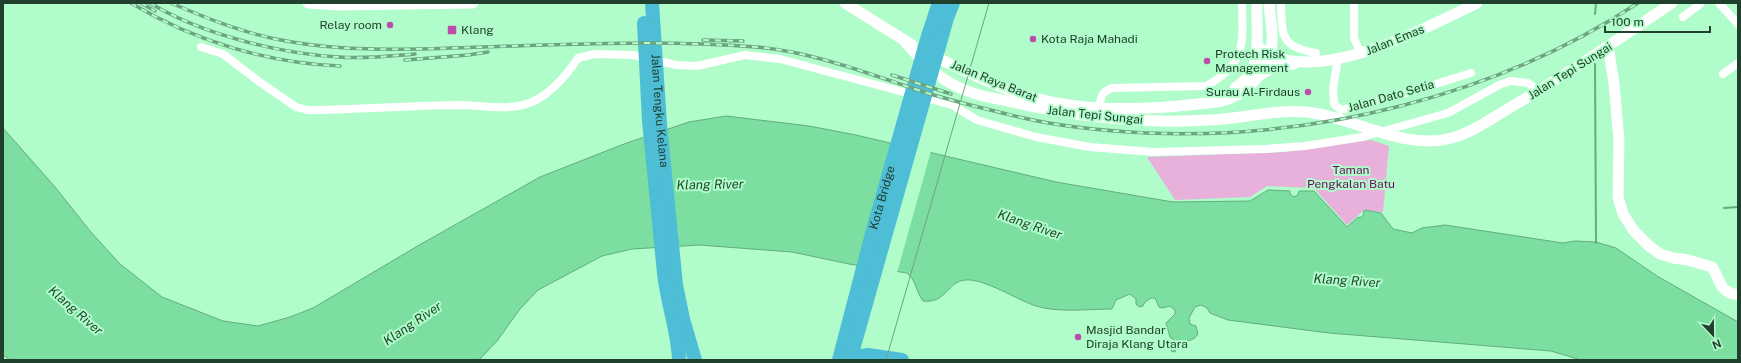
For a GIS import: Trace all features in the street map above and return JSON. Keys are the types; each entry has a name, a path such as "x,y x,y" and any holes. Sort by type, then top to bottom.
{"highway":[{"name":"Jalan Tengku Kelana","path":"643,3 649,120 666,288 678,320 688,337 695,360"},
{"name":"Jalan Tengku Kelana","path":"652,3 660,124 676,286 679,360"},
{"path":"935,37 939,3"},
{"path":"935,37 947,18 953,3"},
{"name":"Kota Bridge","path":"855,359 935,37"},
{"name":"Kota Bridge","path":"839,360 873,230 935,37"},
{"path":"688,337 702,360"},
{"path":"832,360 855,359 868,356 902,360"}],"main road":[{"path":"308,3 338,5 472,3"},
{"name":"Jalan Raya Barat","path":"845,3 866,15 906,42 960,69 1035,98 1068,104 1124,109 1173,107 1230,99 1253,83 1270,55 1272,43 1269,3"},
{"name":"Jalan Raya Barat","path":"1206,103 1234,89 1244,81 1253,68 1256,46 1257,3"},
{"path":"1256,28 1261,41 1267,39 1269,3"},
{"name":"Jalan Emas","path":"1256,46 1270,55 1309,62 1361,54 1427,28 1477,3"},
{"name":"Jalan Tepi Sungai","path":"906,42 933,70 954,86 989,97 1044,110 1140,120 1191,121 1213,120 1282,111 1300,112 1336,117 1402,138 1437,141 1464,134 1539,91 1672,3"},
{"name":"Jalan Emas","path":"1272,43 1294,57 1309,62"},
{"path":"1604,49 1614,83 1619,140 1618,197 1623,214 1634,230 1649,246 1660,254 1712,267 1723,289 1730,294 1738,295"},
{"path":"1259,75 1274,67 1309,62"},
{"path":"954,86 960,69"}],"street":[{"path":"1281,3 1283,29 1287,41 1297,49 1316,53 1309,62"},
{"path":"1354,3 1354,38 1361,54"},
{"path":"1683,17 1701,3"},
{"path":"1719,3 1738,24"},
{"path":"1100,107 1100,97 1112,88 1206,86 1218,80 1231,68 1241,50 1242,7"},
{"path":"201,47 223,54 296,107 314,110 463,105 497,108 519,106 533,101 554,87 567,74 578,58 595,54 633,55 676,65 697,66 745,54 780,59 952,105 977,120 1036,137 1090,147 1153,152 1269,149 1305,146 1362,137 1448,113 1501,84 1511,81 1528,84 1539,91"},
{"name":"Jalan Dato Setia","path":"1338,58 1333,89 1334,104 1341,110 1407,93 1471,73"},
{"path":"1724,74 1738,63"}],"green space":[{"name":"Taman Pengkalan Batu","path":"1371,140 1389,146 1383,212 1364,210 1347,225 1314,188 1267,186 1250,197 1175,200 1147,157 1286,152"}],"water":[{"name":"Klang River","path":"726,116 809,126 856,135 1056,182 1173,202 1250,201 1268,190 1290,191 1290,194 1294,197 1298,195 1299,191 1314,191 1347,227 1358,217 1360,218 1364,214 1363,212 1365,210 1381,213 1393,229 1412,233 1422,228 1445,225 1563,243 1575,241 1596,242 1616,248 1657,276 1738,322 1738,360 1581,360 1551,351 1329,333 1228,320 1210,313 1207,308 1201,305 1195,307 1189,318 1190,324 1196,326 1198,334 1192,340 1178,341 1175,352 1171,351 1174,340 1170,337 1166,323 1175,314 1175,310 1170,306 1162,308 1159,307 1155,298 1151,298 1145,302 1143,306 1139,307 1136,304 1136,299 1130,294 1116,300 1112,309 1054,309 1036,306 981,282 965,280 954,284 937,299 923,301 912,279 907,273 849,264 792,252 699,245 632,249 602,256 538,290 520,309 497,341 479,360 10,360 3,355 3,128 55,187 90,231 120,264 162,297 223,321 258,326 290,317 313,308 421,244 540,177 624,144 689,122"}],"pier":[{"path":"892,141 931,151 897,273 858,268"}],"waterway":[{"path":"1595,14 1596,3"},
{"path":"1595,64 1596,243"},
{"path":"1724,208 1738,207"}],"tram line":[{"path":"886,360 989,3"}],"railway":[{"path":"131,3 180,28 232,48 285,60 340,66"},
{"path":"141,3 155,11"},
{"path":"150,3 170,14 217,33 267,47 292,52 348,58 415,54"},
{"path":"171,3 213,20 271,38 310,45 359,49 653,43 756,47 820,59 947,99 1035,120 1083,128 1147,133 1211,133 1275,129 1339,119 1403,106 1465,87 1525,64 1583,36 1638,3"},
{"path":"703,40 743,41"},
{"path":"405,60 488,52"},
{"path":"892,75 951,94"}],"place":[{"name":"Relay room","path":"390,25"},
{"name":"Klang","path":"452,30"},
{"name":"Kota Raja Mahadi","path":"1033,39"},
{"name":"Protech Risk Management","path":"1207,61"},
{"name":"Surau Al-Firdaus","path":"1308,92"},
{"name":"Masjid Bandar Diraja Klang Utara","path":"1078,337"}]}
